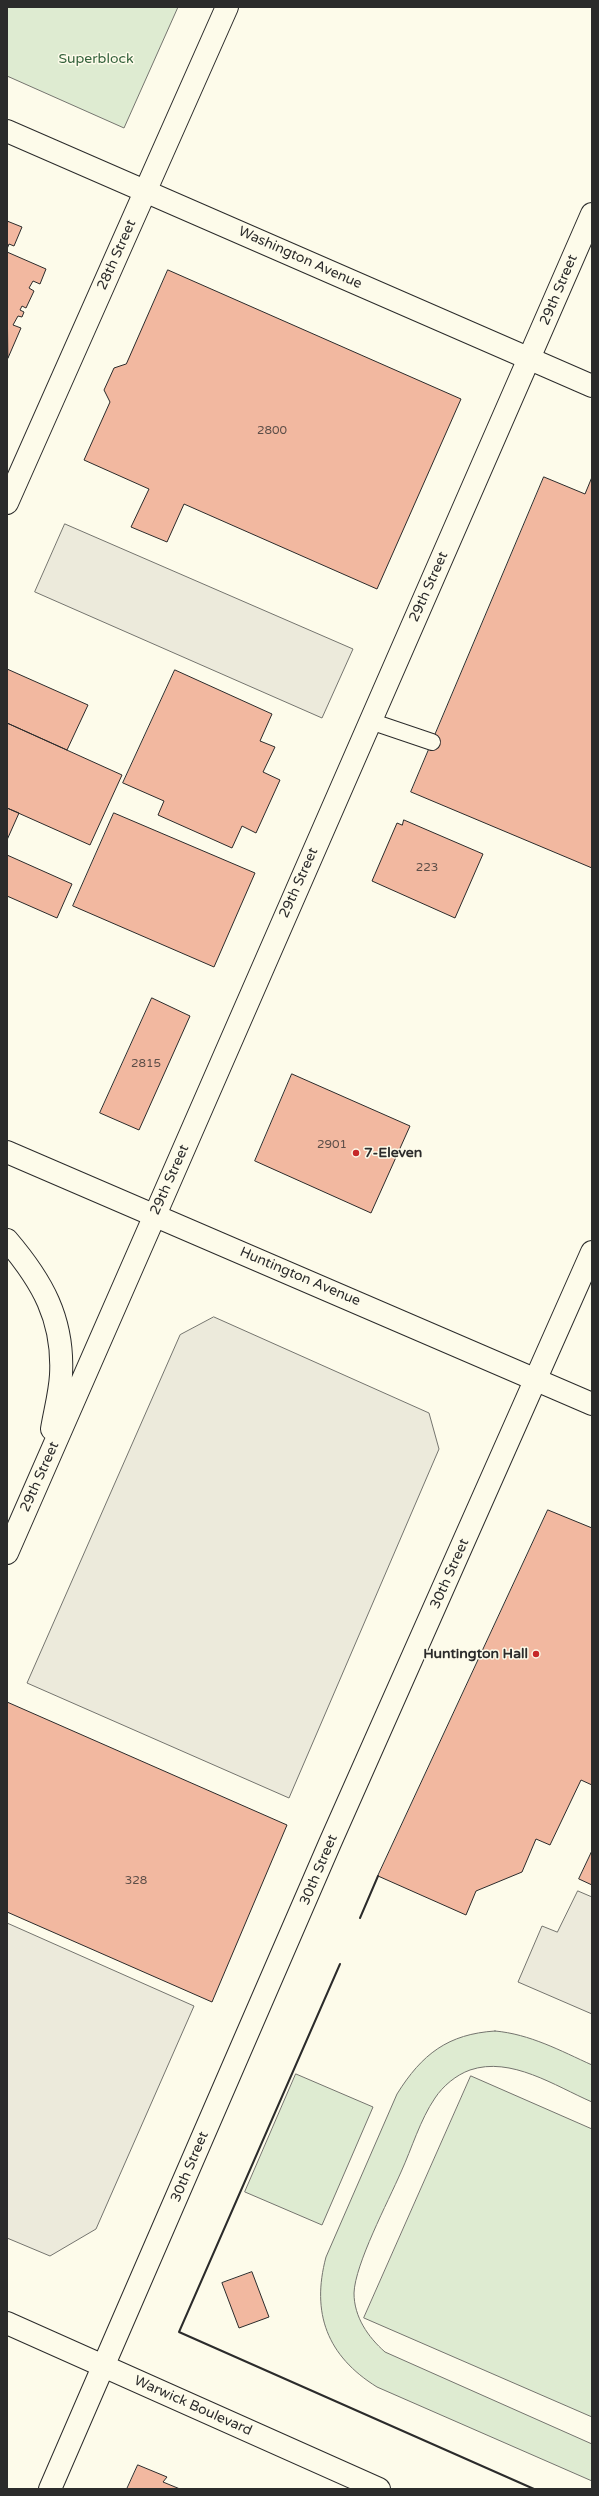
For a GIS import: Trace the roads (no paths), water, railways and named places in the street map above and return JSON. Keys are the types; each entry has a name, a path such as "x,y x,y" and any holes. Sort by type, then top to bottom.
{"street":[{"name":"28th Street","path":"7,503 227,7"},
{"name":"Washington Avenue","path":"7,130 592,386"},
{"name":"29th Street","path":"7,1552 592,214"},
{"name":"Huntington Avenue","path":"7,1152 537,1379 592,1404"},
{"path":"7,1240 31,1268 41,1284 51,1304 58,1330 61,1375 45,1464"},
{"name":"30th Street","path":"50,2489 334,1836 592,1252"},
{"name":"Warwick Boulevard","path":"7,2323 378,2489"}],"lane":[{"path":"370,721 432,742"}],"place":[{"name":"7-Eleven","path":"356,1153"},
{"name":"Huntington Hall","path":"536,1654"}],"park label":[{"name":"Superblock","path":"96,59"}]}
